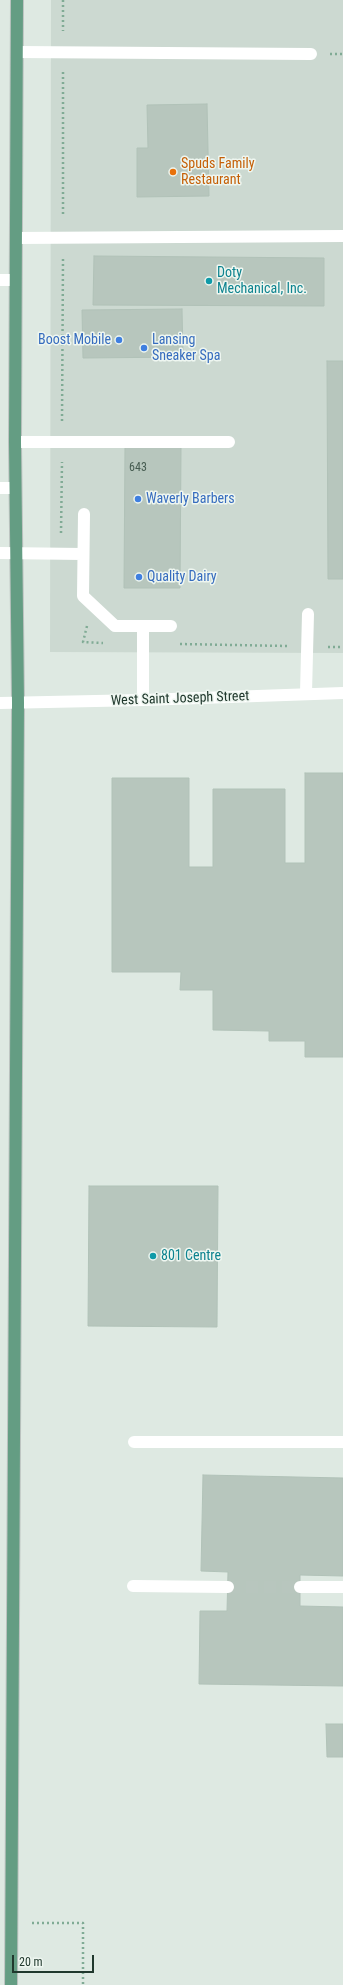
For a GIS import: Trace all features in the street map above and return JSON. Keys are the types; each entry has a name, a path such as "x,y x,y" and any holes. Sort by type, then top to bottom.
{"main road":[{"path":"11,1985 14,1168 18,703 15,488 15,280 18,52 17,0"}],"street":[{"path":"18,52 311,54"},
{"path":"16,238 343,236"},
{"path":"0,280 15,280"},
{"path":"15,442 229,442"},
{"path":"0,488 15,488"},
{"path":"84,514 83,596 115,626 171,626"},
{"path":"0,553 83,554"},
{"path":"306,694 308,614"},
{"path":"143,626 143,700"},
{"name":"West Saint Joseph Street","path":"0,704 343,692"},
{"path":"134,1442 343,1442"},
{"path":"133,1586 228,1587"},
{"path":"300,1587 343,1587"}],"path":[{"path":"61,554 63,238 62,0"},
{"path":"88,622 83,642 105,643"},
{"path":"143,643 343,647"},
{"path":"12,1923 83,1923 83,1985"}],"shaded area":[{"path":"51,0 343,0 343,653 50,652"}],"building":[{"name":"Spuds Family Restaurant","path":"207,104 209,196 137,197 137,148 148,148 147,105"},
{"name":"Doty Mechanical, Inc.","path":"94,256 324,258 324,306 93,305"},
{"path":"182,309 183,357 83,358 82,310"},
{"path":"327,361 343,361 343,579 328,579"},
{"path":"125,447 181,447 180,588 124,588"},
{"path":"305,773 343,773 343,1057 305,1057 305,1041 269,1041 269,1031 213,1030 213,990 180,990 181,972 112,972 112,778 189,778 189,867 213,867 213,789 285,789 285,863 305,863"},
{"name":"801 Centre","path":"89,1186 218,1186 217,1327 88,1326"},
{"path":"203,1475 343,1478 343,1576 300,1575 300,1606 343,1607 343,1686 199,1684 200,1611 227,1611 228,1572 201,1571"},
{"path":"326,1724 343,1724 343,1757 327,1757"}],"tunnel":[{"path":"228,1587 300,1587"}],"place":[{"name":"Spuds Family Restaurant","path":"173,172"},
{"name":"Doty Mechanical, Inc.","path":"209,281"},
{"name":"Boost Mobile","path":"119,340"},
{"name":"Lansing Sneaker Spa","path":"144,348"},
{"name":"Waverly Barbers","path":"138,499"},
{"name":"Quality Dairy","path":"139,577"},
{"name":"801 Centre","path":"153,1256"}]}
